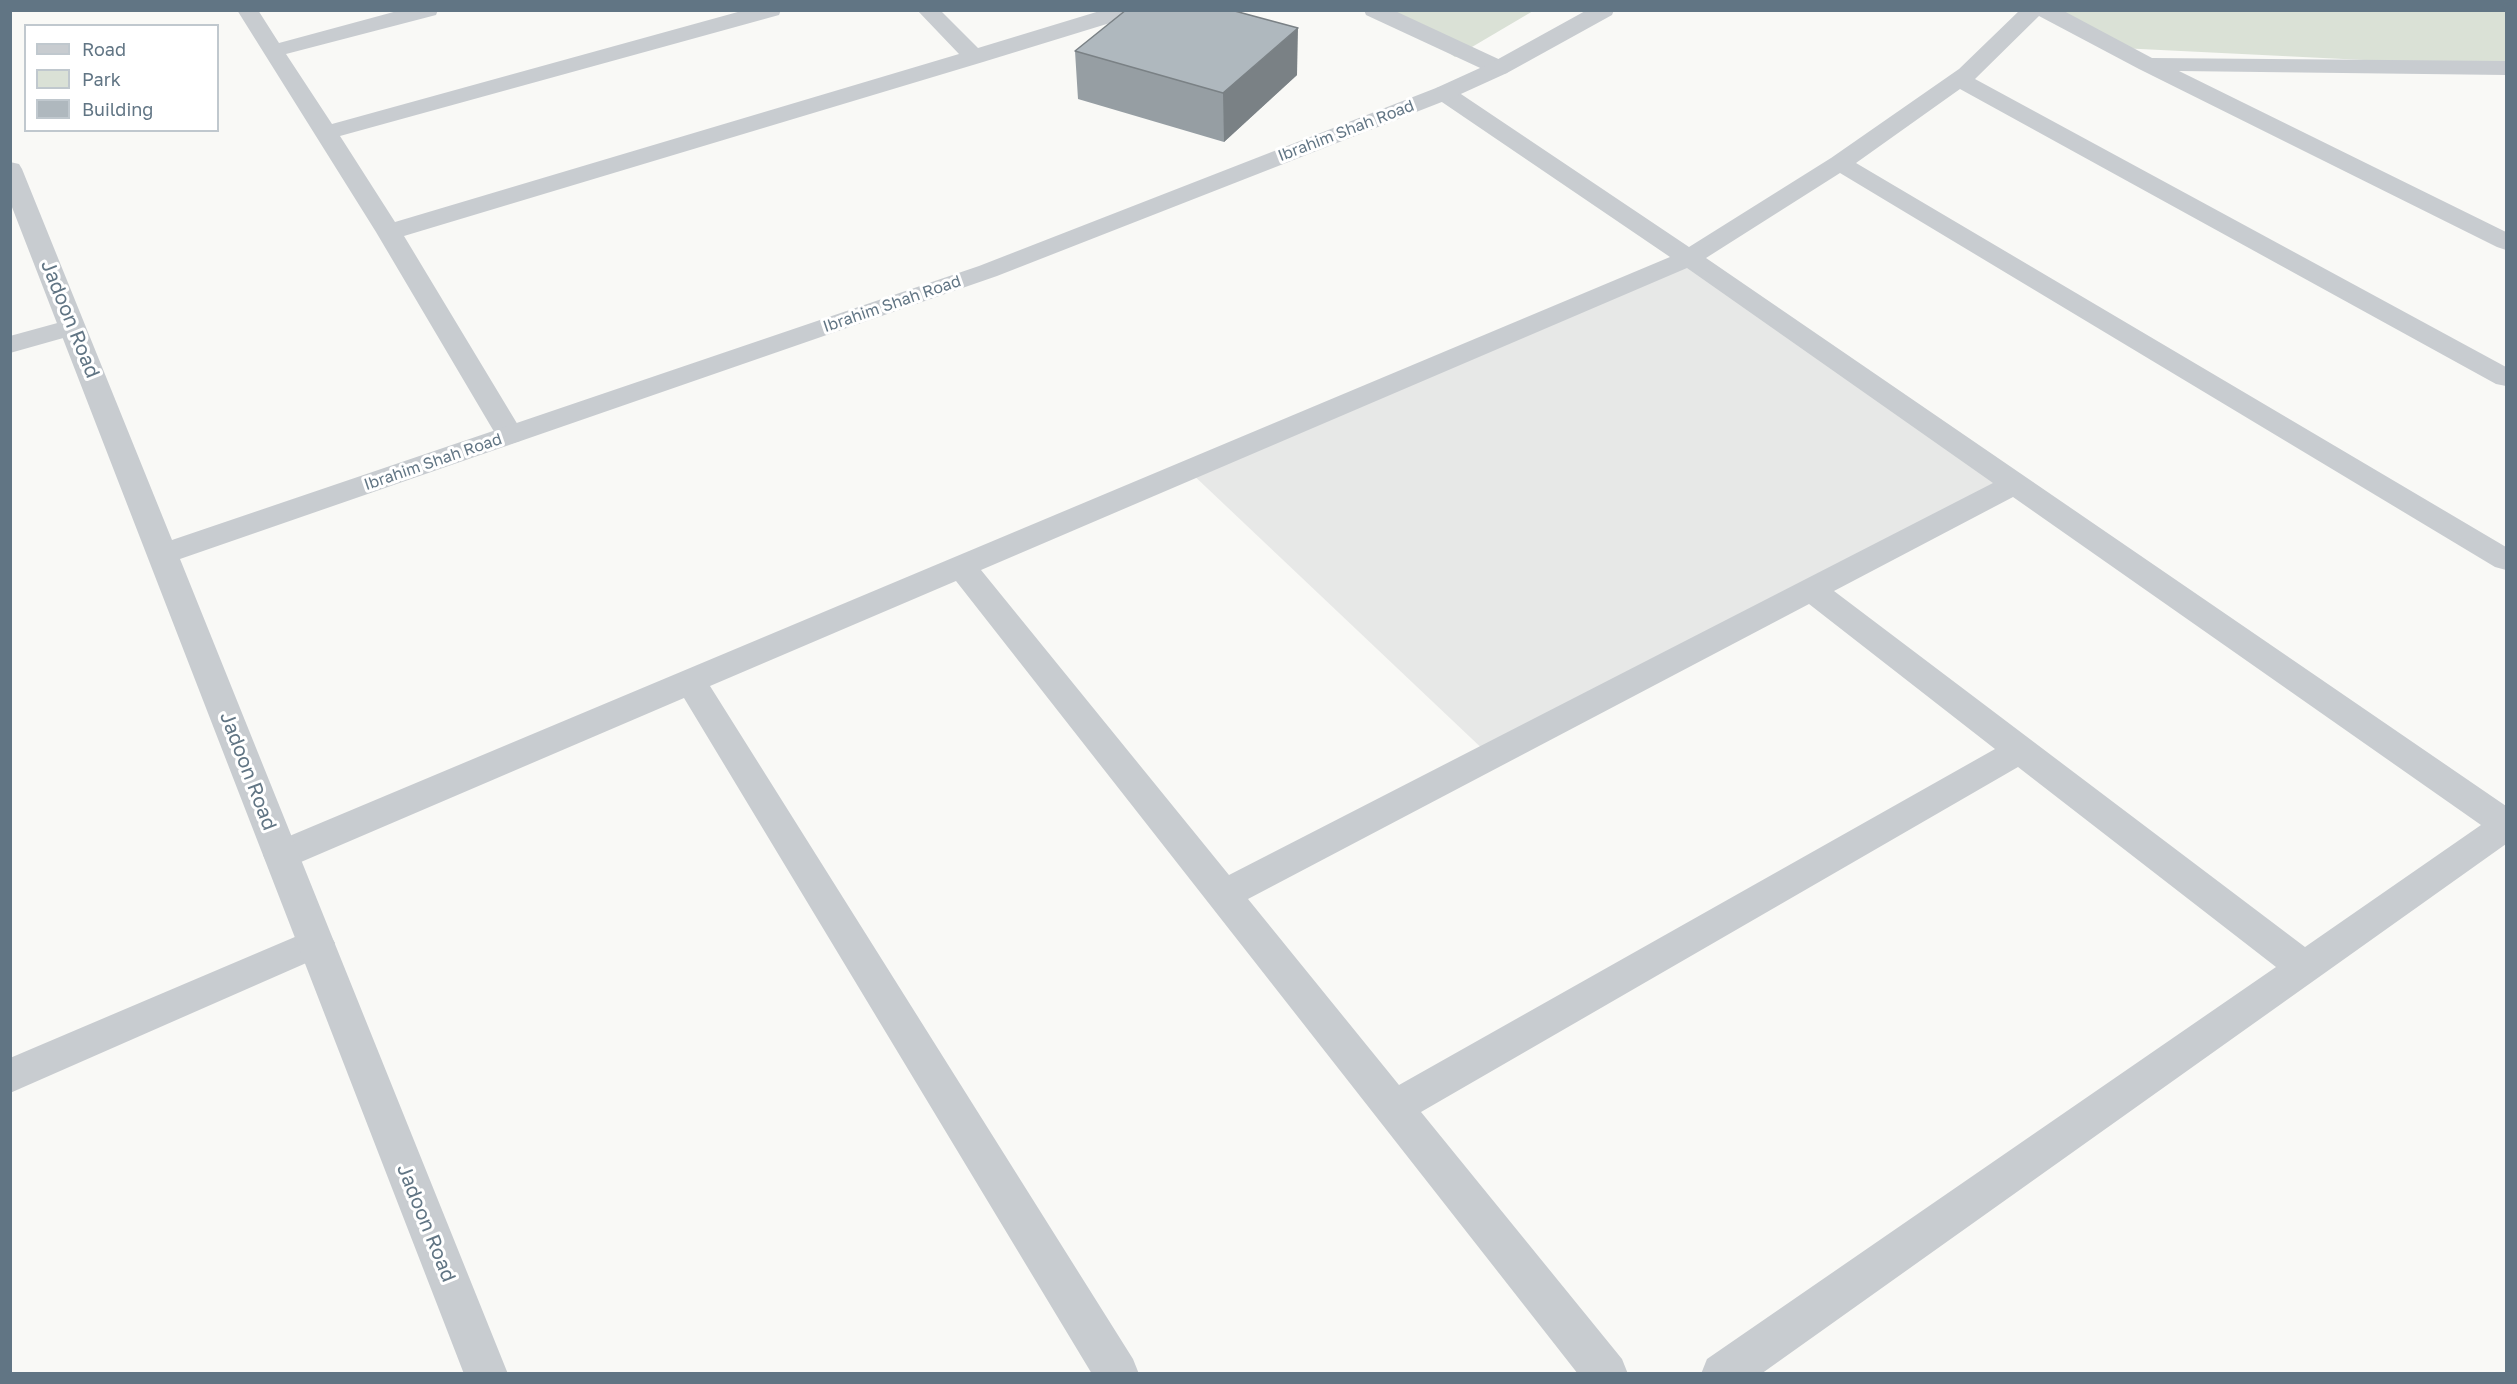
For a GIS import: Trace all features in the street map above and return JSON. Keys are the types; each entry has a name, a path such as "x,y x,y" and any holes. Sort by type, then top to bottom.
{"street":[{"path":"247,10 388,232 510,435"},
{"path":"273,51 428,10"},
{"path":"325,133 771,10"},
{"path":"927,10 975,57"},
{"path":"388,232 1128,10"},
{"path":"1374,10 1499,68"},
{"name":"Ibrahim Shah Road","path":"163,554 988,271 1444,93 1499,68 1604,10"},
{"path":"281,855 1689,258 1840,163 1959,80 2033,10"},
{"path":"2045,10 2147,64 2506,242"},
{"path":"2147,64 2506,68"},
{"path":"1959,80 2506,378"},
{"path":"1444,93 1689,258 2506,825 1723,1374"},
{"path":"1840,163 2506,560"},
{"name":"Jadoon Road","path":"10,169 486,1374"},
{"path":"10,345 72,327"},
{"path":"1223,895 2015,484"},
{"path":"961,566 1606,1374"},
{"path":"1810,590 2304,967"},
{"path":"690,681 1117,1374"},
{"path":"1394,1108 2020,750"},
{"path":"10,1076 316,943"}],"shaded area":[{"path":"1689,258 2015,484 1490,756 1188,470"}],"green space":[{"path":"1388,11 1533,11 1455,57"},
{"path":"2046,11 2506,11 2506,67 2120,48"}],"building":[{"path":"1126,10 1231,10 1298,28 1223,93 1075,51"}]}
